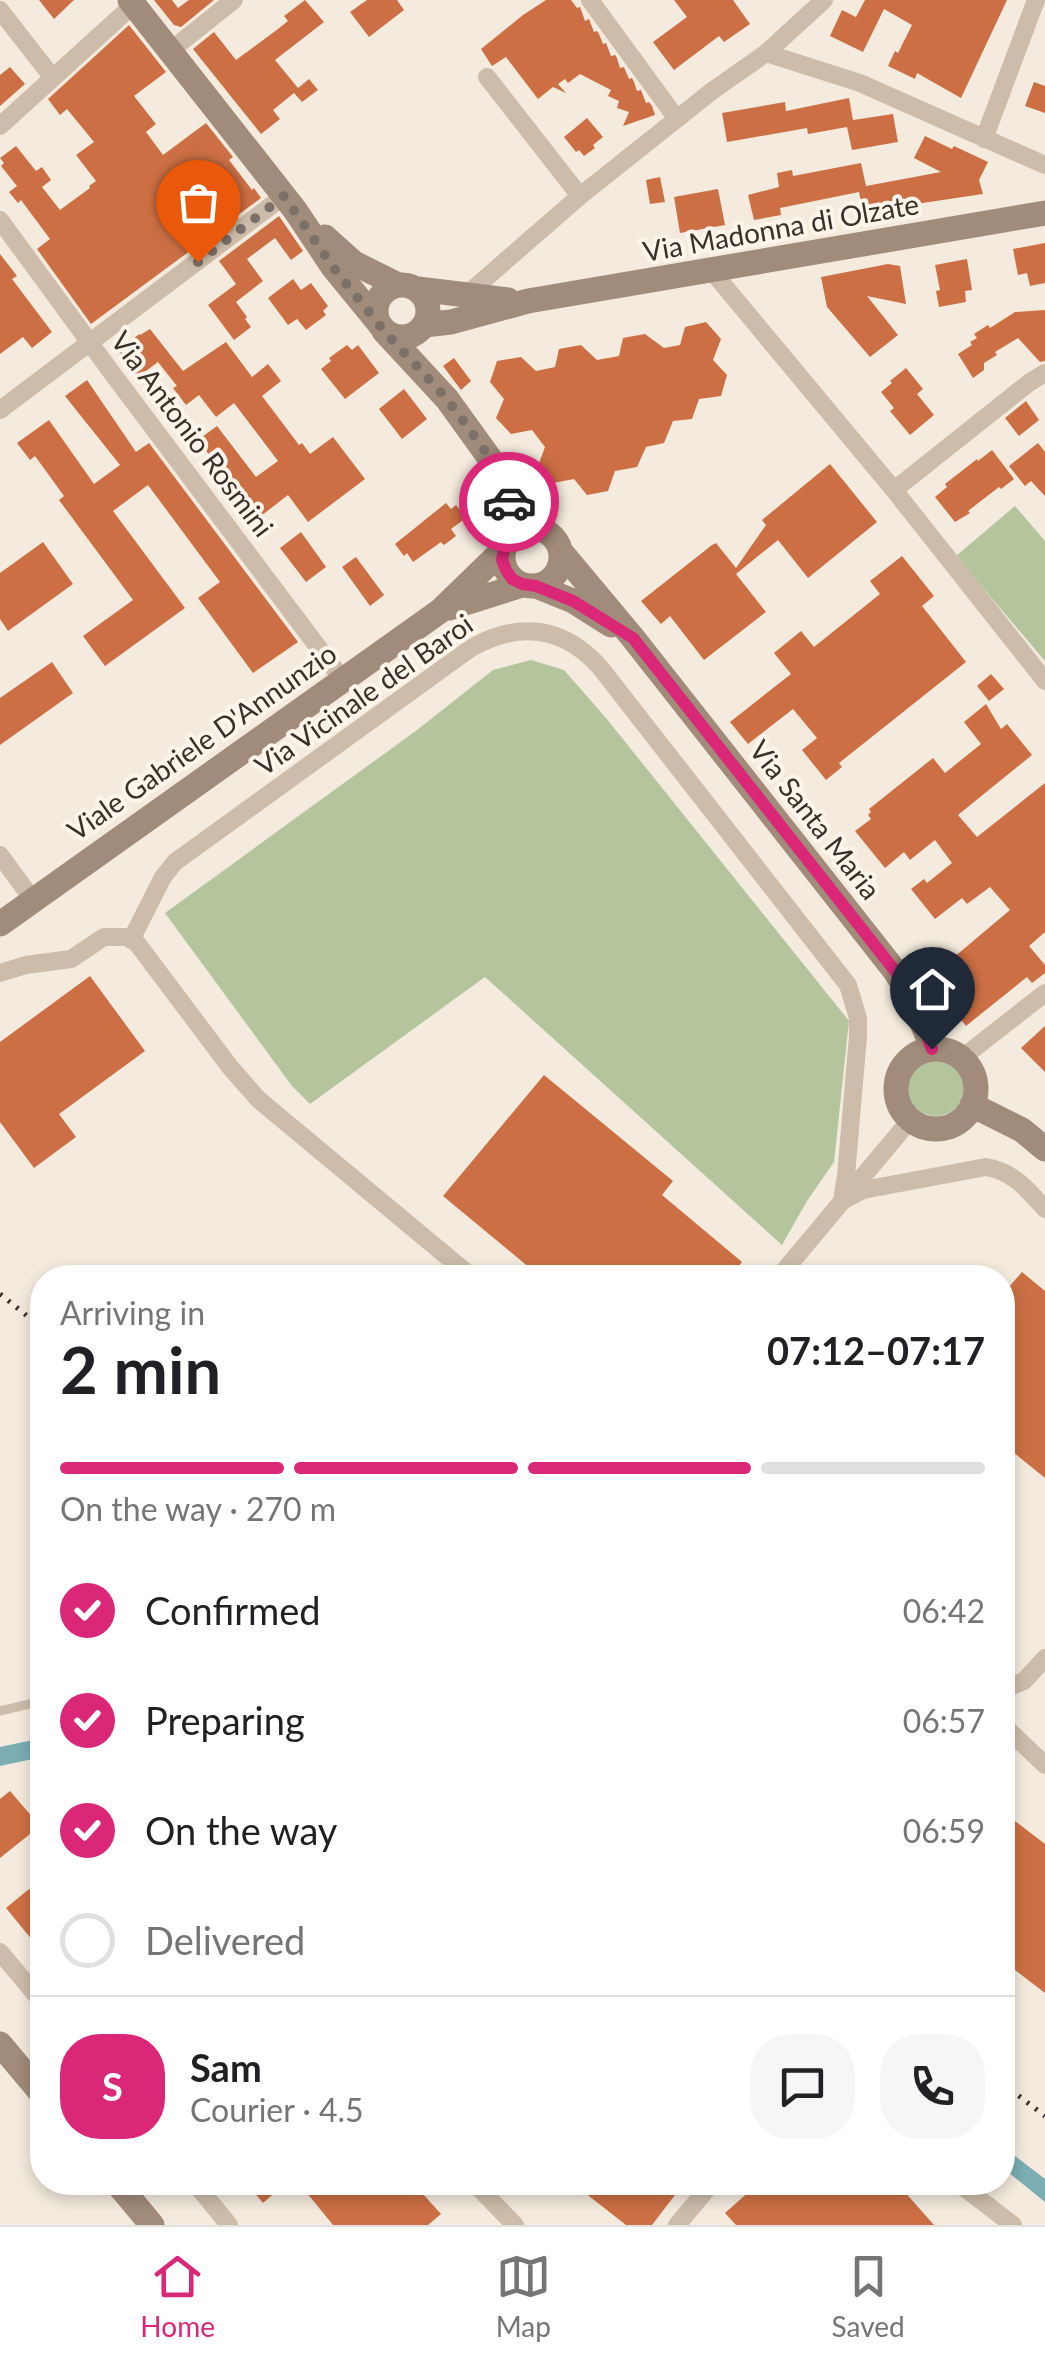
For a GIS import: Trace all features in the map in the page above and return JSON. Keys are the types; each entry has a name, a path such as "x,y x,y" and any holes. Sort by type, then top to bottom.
{"street":[{"path":"170,51 234,0"},
{"path":"590,0 677,119"},
{"path":"408,287 389,288 376,303 381,327 392,336 402,338 432,326 580,196 766,53 824,0"},
{"path":"984,139 1036,0"},
{"path":"0,126 132,2"},
{"name":"Via Santa Maria","path":"132,2 290,203 333,267 447,399 540,528 558,542 562,553 895,971 912,997 932,1049"},
{"path":"0,10 53,78"},
{"path":"766,53 860,84 1045,165"},
{"path":"486,77 580,196"},
{"path":"0,410 290,203"},
{"name":"Via Santa Maria","path":"290,203 354,262 425,297 447,399"},
{"name":"Via Madonna di Olzate","path":"432,326 528,301 1045,213"},
{"name":"Via Antonio Rosmini","path":"0,220 342,679"},
{"path":"711,270 1045,680"},
{"name":"Via Madonna di Olzate","path":"408,287 528,301"},
{"path":"894,490 1043,376"},
{"name":"Via Santa Maria","path":"502,474 508,542 502,560 512,579 573,601 633,638"},
{"path":"508,542 521,530 540,528"},
{"name":"Viale Gabriele D'Annunzio","path":"0,924 440,611 508,542"},
{"path":"529,586 546,583 556,575 562,553"},
{"name":"Viale Gabriele D'Annunzio","path":"440,611 529,586"},
{"name":"Via Vicinale del Baroi","path":"132,940 163,877 175,862 471,648 521,630 556,635 587,653 599,666 848,986 858,1018 858,1036 842,1201"},
{"path":"0,855 32,900"},
{"path":"0,973 71,958 104,937 115,935 132,940 144,950 259,1100 457,1265"},
{"path":"962,1058 1045,993"},
{"path":"932,1049 962,1058 976,1085 972,1105 959,1121 930,1128 911,1119 896,1092 900,1072 913,1056 932,1049"},
{"path":"972,1105 1022,1130 1045,1149"},
{"path":"789,1265 911,1119"},
{"path":"842,1201 863,1190 986,1167 1012,1175 1045,1209"},
{"path":"1015,1685 1024,1681 1045,1658"},
{"path":"1015,1736 1045,1765"},
{"path":"0,1952 30,1988"},
{"path":"0,2044 30,2080"},
{"path":"127,2195 152,2225"},
{"path":"205,2195 229,2225"},
{"path":"485,2195 515,2225"},
{"path":"683,2223 703,2195"},
{"path":"974,2195 1013,2225"}],"lane":[{"path":"0,1711 30,1704"}],"green space":[{"path":"1015,506 1045,541 1045,661 956,556"},
{"path":"531,660 564,670 849,1021 834,1162 782,1245 485,977 310,1104 292,1086 165,913 493,670"},
{"path":"936,1058 957,1066 965,1087 957,1108 936,1116 915,1108 907,1087 915,1066"}],"water":[{"path":"30,1741 30,1760 0,1766 0,1747"},
{"path":"1015,2156 1045,2179 1045,2202 1015,2178"}],"building":[{"path":"39,0 74,0 54,19"},
{"path":"154,0 172,0 178,8 189,0 214,0 181,27 174,25"},
{"path":"305,0 324,22 275,60 298,88 309,79 318,90 302,102 294,93 273,110 280,119 261,134 193,49 214,32 236,60 288,21 284,16"},
{"path":"367,0 397,0 404,10 369,37 350,12"},
{"path":"546,0 571,0 580,7 585,21 589,19 594,32 606,43 611,56 615,55 620,68 624,67 637,91 641,90 655,115 623,126 629,112 617,108 619,101 608,96 611,90 580,74 568,83 565,79 558,84 566,93 553,87 538,99 506,57 492,66 481,49"},
{"path":"674,0 733,0 750,24 724,42 719,36 674,70 653,42 687,17"},
{"path":"865,0 1007,0 961,98 917,73 915,79 888,66 912,25 884,9 863,52 830,36 842,10 856,17"},
{"path":"129,25 166,72 134,96 156,124 146,132 163,155 206,123 233,157 229,160 261,198 238,215 214,188 184,217 202,242 91,324 37,249 50,239 21,200 18,203 9,192 17,186 1,166 4,163 0,158 16,146 36,171 42,167 51,180 42,187 60,210 90,188 96,181 76,155 94,142 67,109 60,115 48,99"},
{"path":"10,67 25,84 0,106 0,75"},
{"path":"1034,82 1045,86 1045,113 1025,106"},
{"path":"849,98 853,120 893,114 898,142 852,150 847,127 808,134 807,128 727,142 722,113 785,102 786,111"},
{"path":"587,118 603,137 584,156 564,137"},
{"path":"925,136 988,162 979,180 983,194 864,216 859,192 780,208 781,215 754,220 748,195 779,187 777,173 792,170 793,176 861,163 866,186 941,172 914,158"},
{"path":"660,177 665,202 650,204 646,180"},
{"path":"718,189 725,225 680,233 674,197"},
{"path":"279,216 303,251 291,260 275,238 247,259 263,281 236,302 251,327 234,340 208,305 236,284 219,261"},
{"path":"1045,243 1045,283 1030,286 1027,273 1018,275 1013,249"},
{"path":"0,254 17,276 12,279 52,332 32,348 23,337 0,354"},
{"path":"967,259 972,290 965,291 966,302 939,307 935,265"},
{"path":"888,264 900,266 906,304 867,296 898,335 870,357 827,307 821,277"},
{"path":"293,279 301,290 311,283 328,306 323,311 326,315 306,330 297,319 288,325 268,298"},
{"path":"1045,310 1045,361 1040,362 1018,338 995,352 997,355 984,363 984,370 973,378 958,354 972,345 970,342 977,338 974,334 1015,312"},
{"path":"706,322 721,339 713,360 727,375 721,396 699,399 692,419 673,421 664,443 646,447 637,467 615,471 608,491 587,495 574,479 553,483 538,466 545,447 532,430 511,434 496,418 504,399 490,382 497,361 521,357 536,371 555,367 559,349 581,345 597,360 619,356 623,338 645,334 664,348 680,345 685,327"},
{"path":"150,329 183,371 226,342 252,377 268,364 281,381 262,396 299,445 302,443 310,454 333,437 365,479 308,522 288,495 257,519 198,440 217,426 256,477 278,461 234,403 216,417 199,395 186,405 158,362 138,377 119,352"},
{"path":"347,345 352,350 358,345 379,373 345,399 321,369"},
{"path":"454,358 471,381 461,390 443,366"},
{"path":"906,368 923,389 917,394 934,415 910,435 890,411 894,408 881,392"},
{"path":"87,380 136,452 149,443 298,642 253,673 198,598 220,582 148,485 113,511 185,608 105,666 83,636 133,600 59,500 64,496 35,456 30,460 17,443 49,420 94,484 120,465 65,396"},
{"path":"404,389 427,419 402,439 379,409"},
{"path":"1026,401 1039,420 1019,436 1005,418"},
{"path":"1038,443 1045,452 1045,496 1031,481 1025,486 1009,466"},
{"path":"992,450 1014,479 955,522 935,497 947,487 945,484"},
{"path":"830,464 877,522 808,578 778,540 736,574 766,612 704,660 670,616 661,624 641,601 716,543 736,568 766,525 762,520"},
{"path":"446,503 451,509 456,505 466,518 451,529 456,536 413,562 407,553 404,556 395,544"},
{"path":"301,532 326,567 306,582 280,548"},
{"path":"43,542 73,584 8,631 0,619 0,573"},
{"path":"902,556 934,596 922,606 966,662 839,763 842,767 826,780 802,750 817,738 793,709 748,744 730,722 791,674 774,653 801,631 814,647 880,594 870,581"},
{"path":"356,557 384,595 370,606 342,567"},
{"path":"52,662 73,693 0,745 0,698"},
{"path":"991,674 1004,689 989,701 977,686"},
{"path":"986,704 1001,729 1007,724 1032,755 958,815 977,837 1045,783 1045,932 1029,946 1045,965 1045,973 1032,983 1027,977 966,1026 928,979 1010,910 990,887 967,904 962,898 935,919 911,889 924,879 927,883 952,863 935,840 910,860 904,852 885,868 855,831 871,819 869,809 933,758 945,773 981,744 964,722"},
{"path":"90,976 145,1051 59,1114 76,1137 34,1168 0,1122 0,1042"},
{"path":"1045,1026 1045,1072 1021,1048"},
{"path":"544,1075 673,1181 662,1195 742,1262 526,1265 443,1196"},
{"path":"1022,1272 1045,1291 1045,1478 1015,1454 1015,1280"},
{"path":"10,1791 30,1814 30,1834 0,1858 0,1799"},
{"path":"1015,1821 1045,1844 1045,1993 1015,1970"},
{"path":"30,1890 30,1937 6,1908"},
{"path":"309,2195 424,2195 441,2214 428,2225 333,2225"},
{"path":"588,2195 675,2195 652,2225 626,2225"},
{"path":"745,2195 907,2195 934,2225 736,2225 725,2213"}],"railway":[{"path":"0,1294 30,1318"},
{"path":"1015,2093 1045,2116"}],"way so far":[{"path":"198,262 284,196 384,331 447,399 502,474 509,502"}],"route":[{"path":"509,502 513,534 502,560 512,579 573,601 633,638 895,971 912,997 932,1049"}]}
